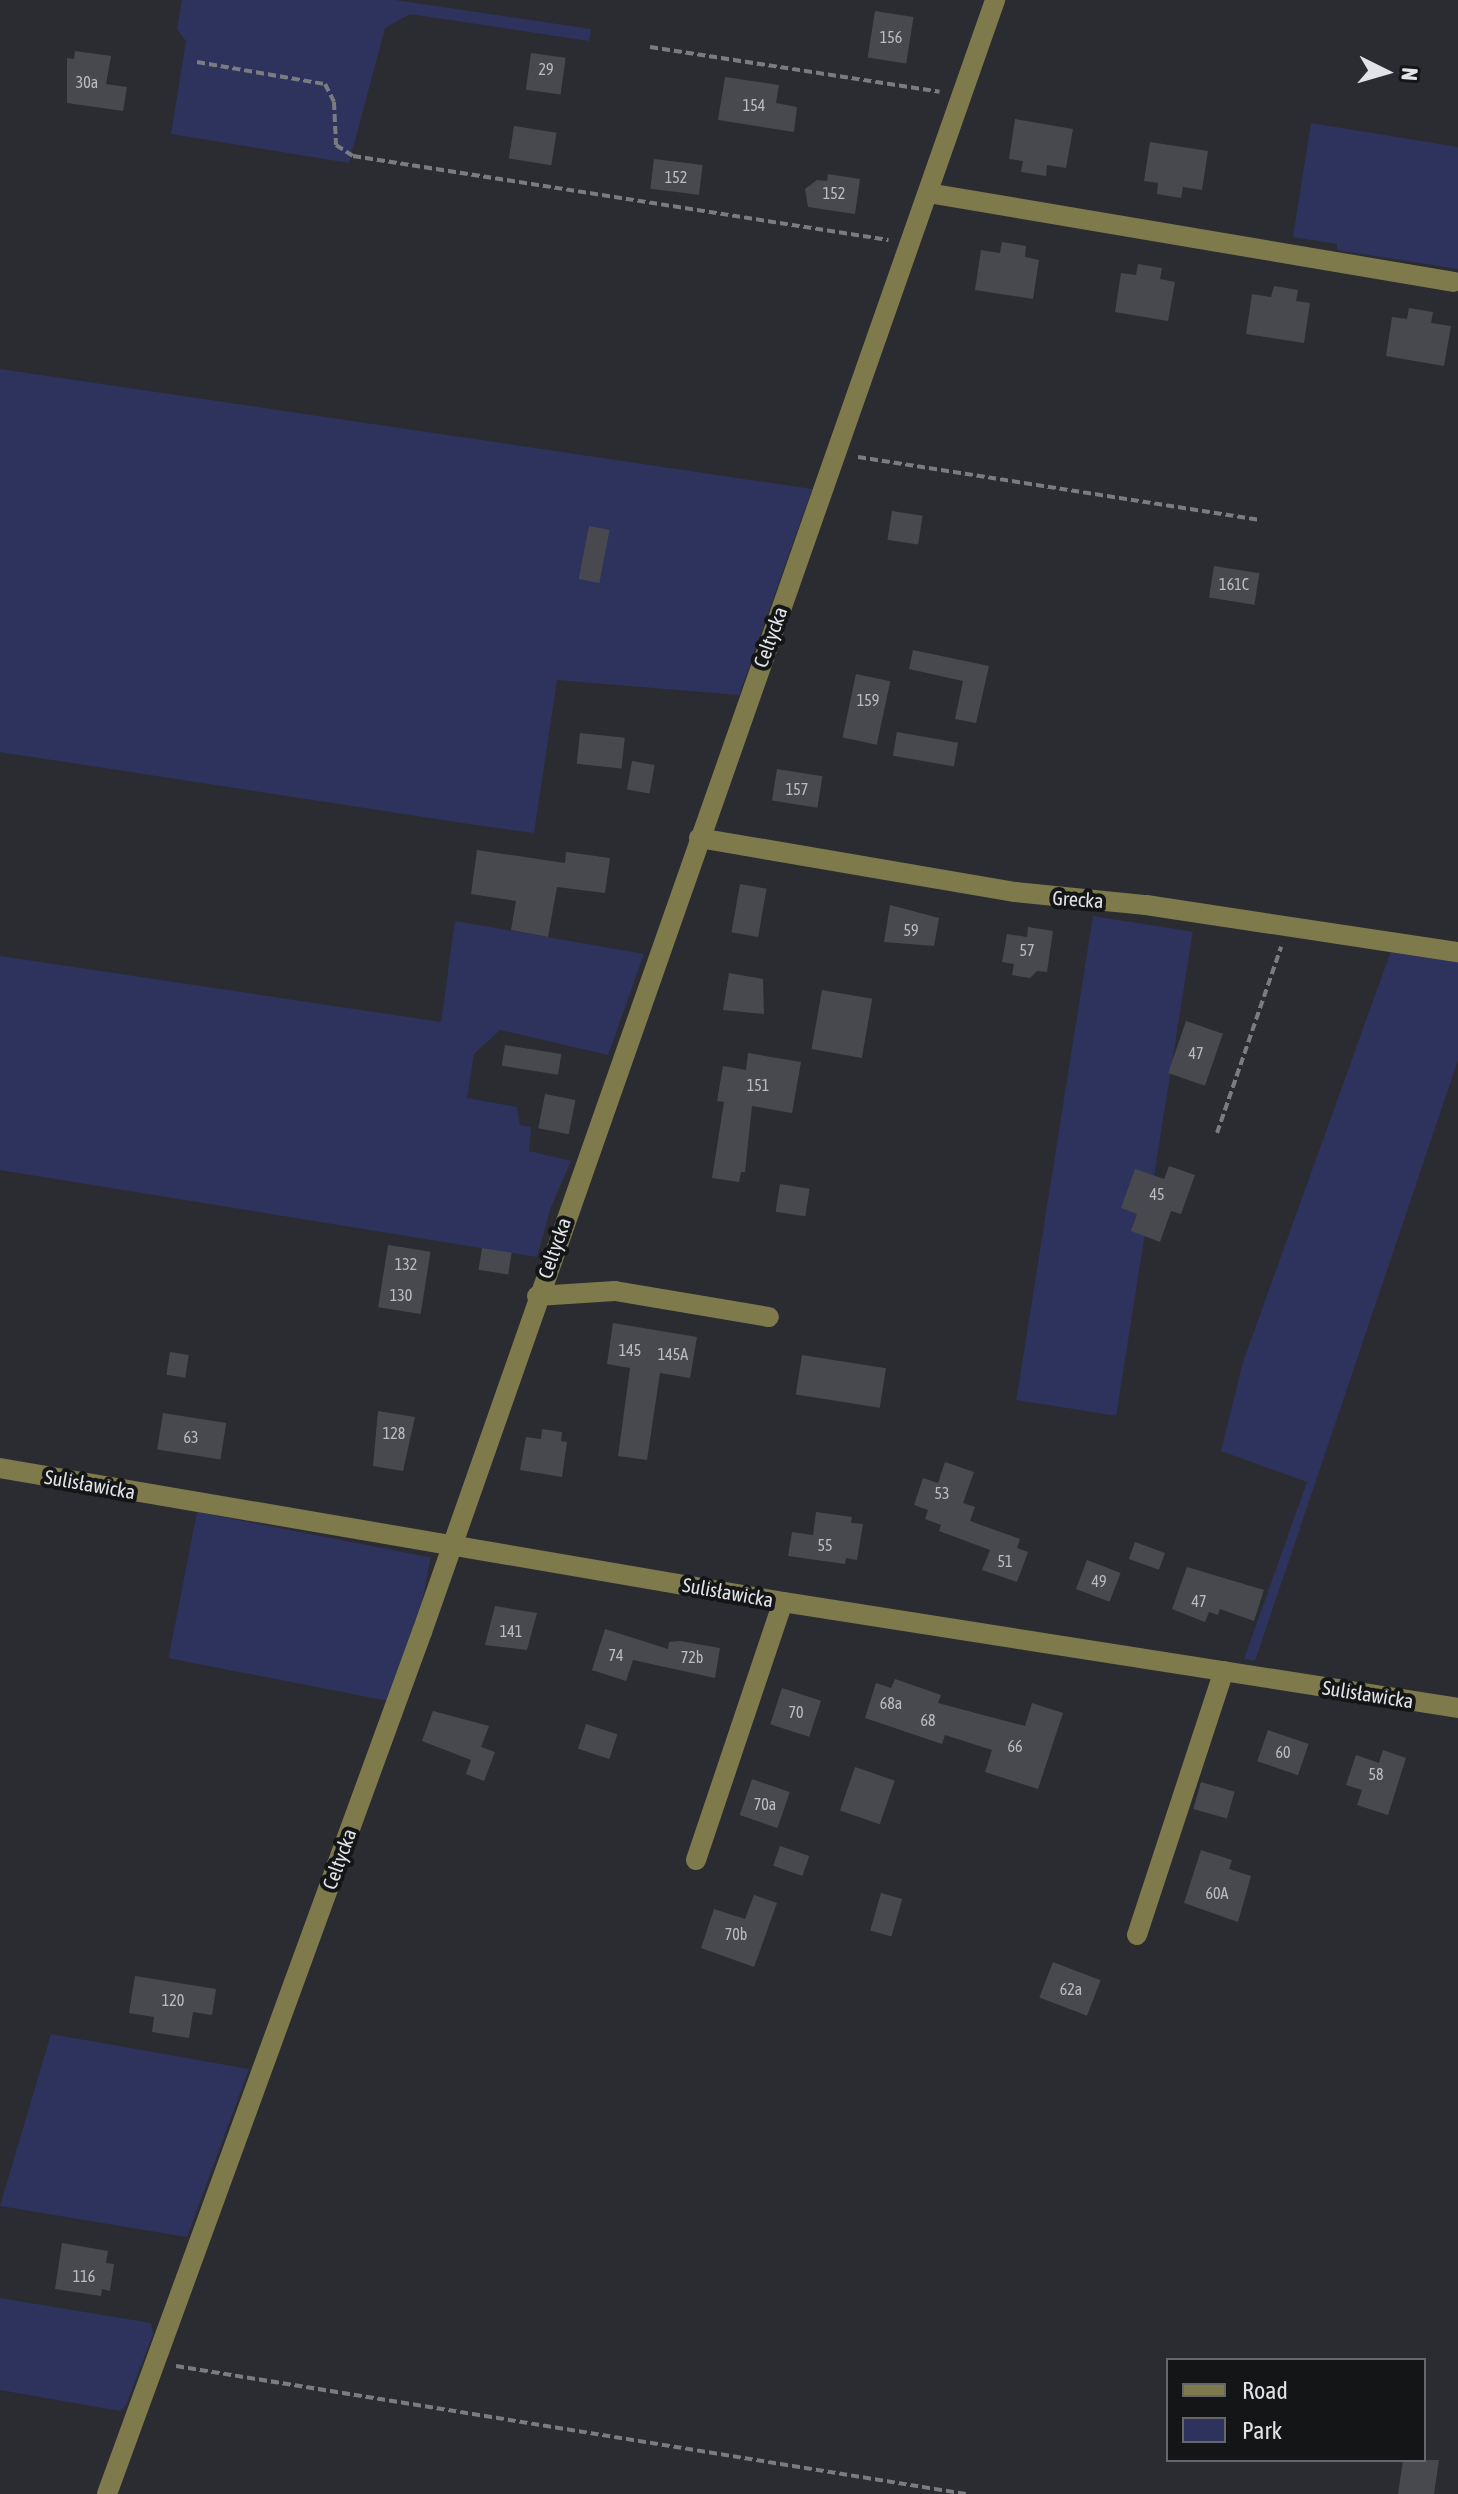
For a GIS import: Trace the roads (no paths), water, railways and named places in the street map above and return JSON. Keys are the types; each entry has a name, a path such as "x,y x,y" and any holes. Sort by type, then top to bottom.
{"street":[{"name":"Celtycka","path":"107,2494 449,1547 995,0"},
{"path":"928,193 1454,282"},
{"name":"Grecka","path":"699,838 1015,892 1287,926 1458,952"},
{"path":"537,1296 615,1291 769,1317"},
{"name":"Sulisławicka","path":"0,1468 783,1602 1458,1708"},
{"path":"696,1860 783,1602"},
{"path":"1137,1935 1224,1671"}]}
